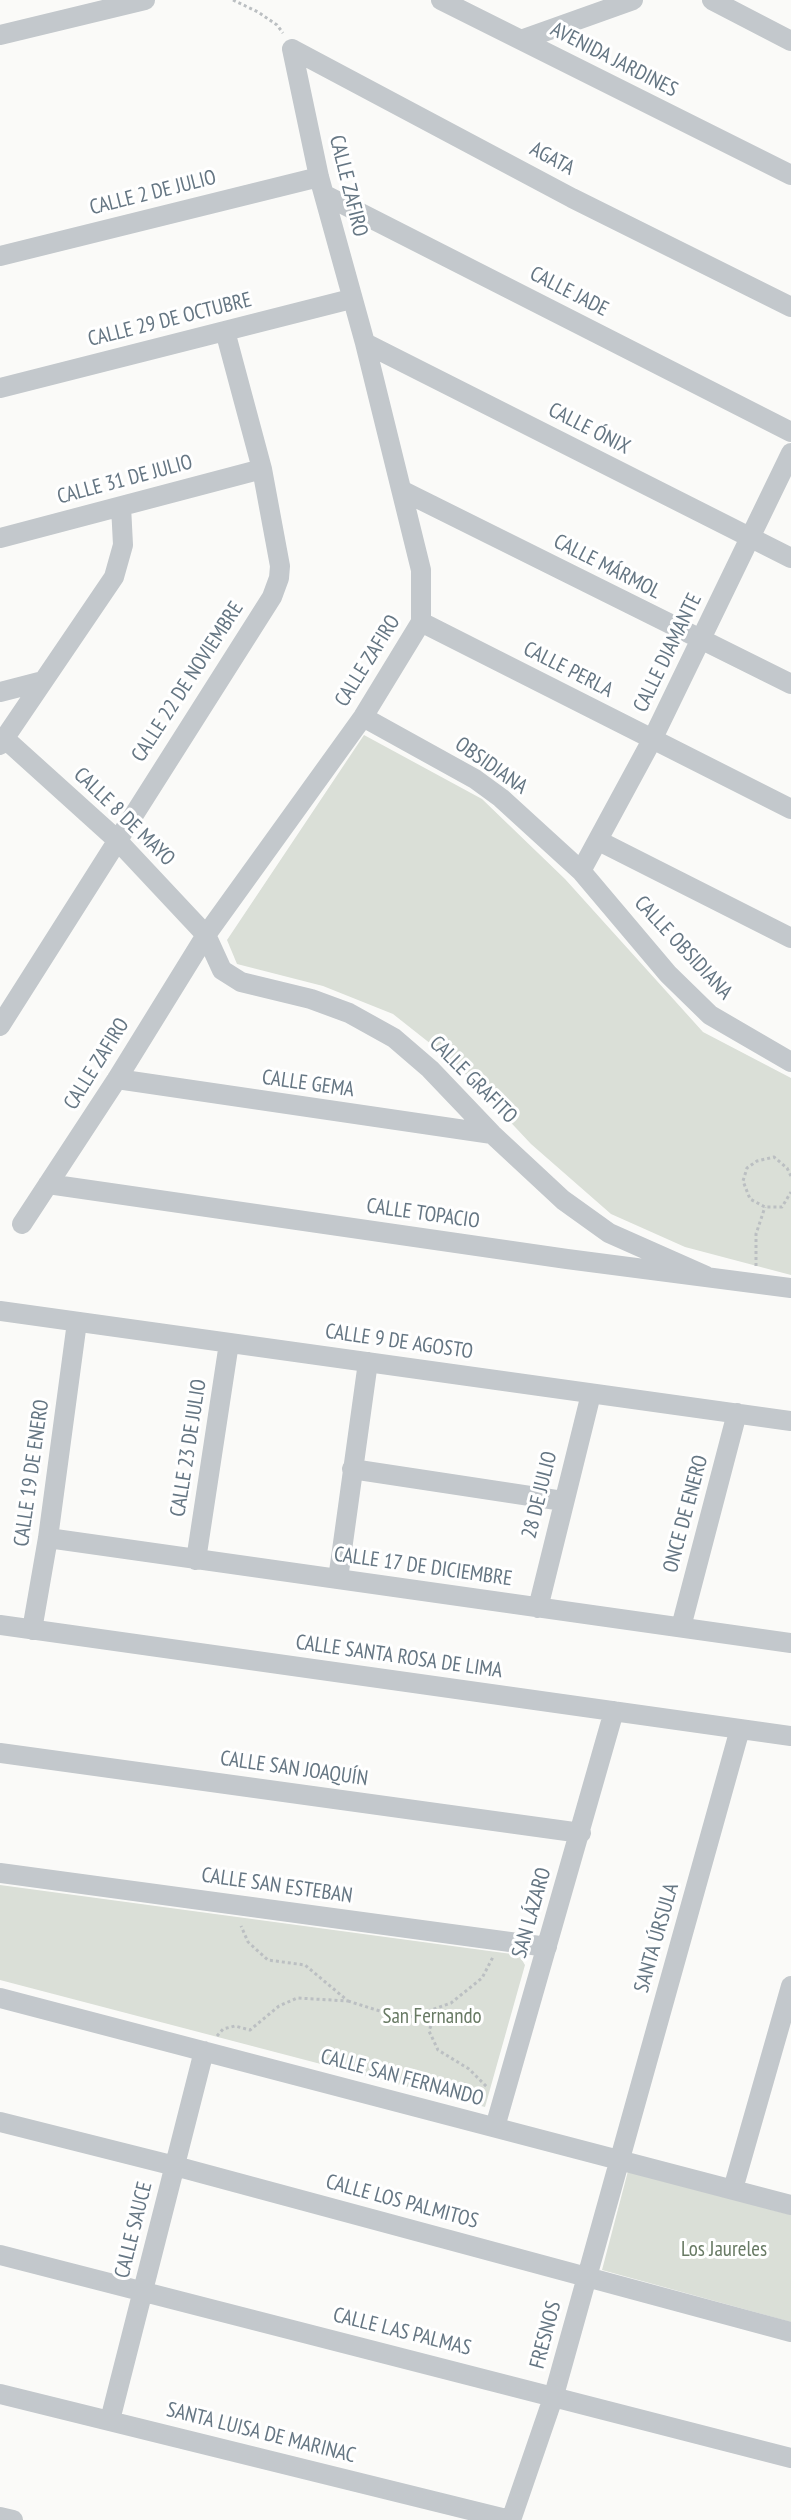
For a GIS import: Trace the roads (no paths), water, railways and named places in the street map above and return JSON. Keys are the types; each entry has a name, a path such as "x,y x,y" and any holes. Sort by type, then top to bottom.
{"street":[{"path":"0,35 145,0"},
{"path":"441,0 522,40"},
{"name":"AVENIDA JARDINES","path":"522,40 633,0"},
{"path":"712,0 791,41"},
{"name":"AVENIDA JARDINES","path":"522,40 791,175"},
{"name":"CALLE ZAFIRO","path":"22,1224 117,1079 206,935 363,717 421,622 421,570 403,491 322,186 292,49"},
{"name":"AGATA","path":"292,49 572,198 791,307"},
{"name":"CALLE 2 DE JULIO","path":"0,256 322,186"},
{"name":"CALLE JADE","path":"322,186 791,432"},
{"name":"CALLE 29 DE OCTUBRE","path":"0,388 351,299"},
{"name":"CALLE 22 DE NOVIEMBRE","path":"0,1026 116,838 276,587 280,566 262,469 225,331"},
{"name":"CALLE ÓNIX","path":"364,343 791,558"},
{"name":"CALLE DIAMANTE","path":"582,871 652,740 752,538 791,453"},
{"name":"CALLE 31 DE JULIO","path":"0,538 262,469"},
{"name":"CALLE MÁRMOL","path":"403,491 700,641 791,684"},
{"path":"2,742 114,577 123,545 121,506"},
{"name":"CALLE PERLA","path":"421,622 791,809"},
{"path":"0,692 44,681"},
{"name":"OBSIDIANA","path":"363,717 475,779 501,798 582,871"},
{"name":"CALLE 8 DE MAYO","path":"2,742 116,838 206,935"},
{"path":"599,842 791,938"},
{"name":"CALLE OBSIDIANA","path":"582,871 668,974 710,1015 791,1062"},
{"name":"CALLE GRAFITO","path":"206,935 216,961 230,976 320,1002 349,1013 394,1038 430,1069 492,1134 563,1200 609,1233 706,1276"},
{"name":"CALLE GEMA","path":"117,1079 492,1134"},
{"name":"CALLE TOPACIO","path":"48,1184 567,1260 791,1288"},
{"name":"CALLE 9 DE AGOSTO","path":"0,1311 791,1421"},
{"name":"CALLE 19 DE ENERO","path":"32,1629 48,1538 76,1322"},
{"name":"CALLE 23 DE JULIO","path":"196,1560 229,1342"},
{"path":"338,1579 368,1362"},
{"name":"28 DE JULIO","path":"538,1608 591,1394"},
{"name":"ONCE DE ENERO","path":"681,1627 737,1413"},
{"path":"352,1469 563,1502"},
{"name":"CALLE 17 DE DICIEMBRE","path":"48,1538 791,1643"},
{"name":"CALLE SANTA ROSA DE LIMA","path":"0,1625 791,1736"},
{"name":"SAN LÁZARO","path":"495,2127 581,1833 614,1711"},
{"name":"SANTA ÚRSULA","path":"620,2160 740,1729"},
{"name":"CALLE SAN JOAQUÍN","path":"0,1753 581,1833"},
{"name":"CALLE SAN ESTEBAN","path":"0,1873 547,1947"},
{"path":"733,2189 791,1986"},
{"name":"CALLE SAN FERNANDO","path":"0,1998 791,2205"},
{"name":"CALLE SAUCE","path":"110,2420 204,2051"},
{"name":"CALLE LOS PALMITOS","path":"0,2122 175,2166 791,2332"},
{"name":"FRESNOS","path":"510,2520 554,2395 620,2160"},
{"name":"CALLE LAS PALMAS","path":"0,2255 554,2395 791,2458"},
{"name":"SANTA LUISA DE MARINAC","path":"0,2394 510,2520"},
{"path":"0,2517 13,2520"}],"park label":[{"name":"San Fernando","path":"432,2017"},
{"name":"Los Jaureles","path":"724,2250"}]}
